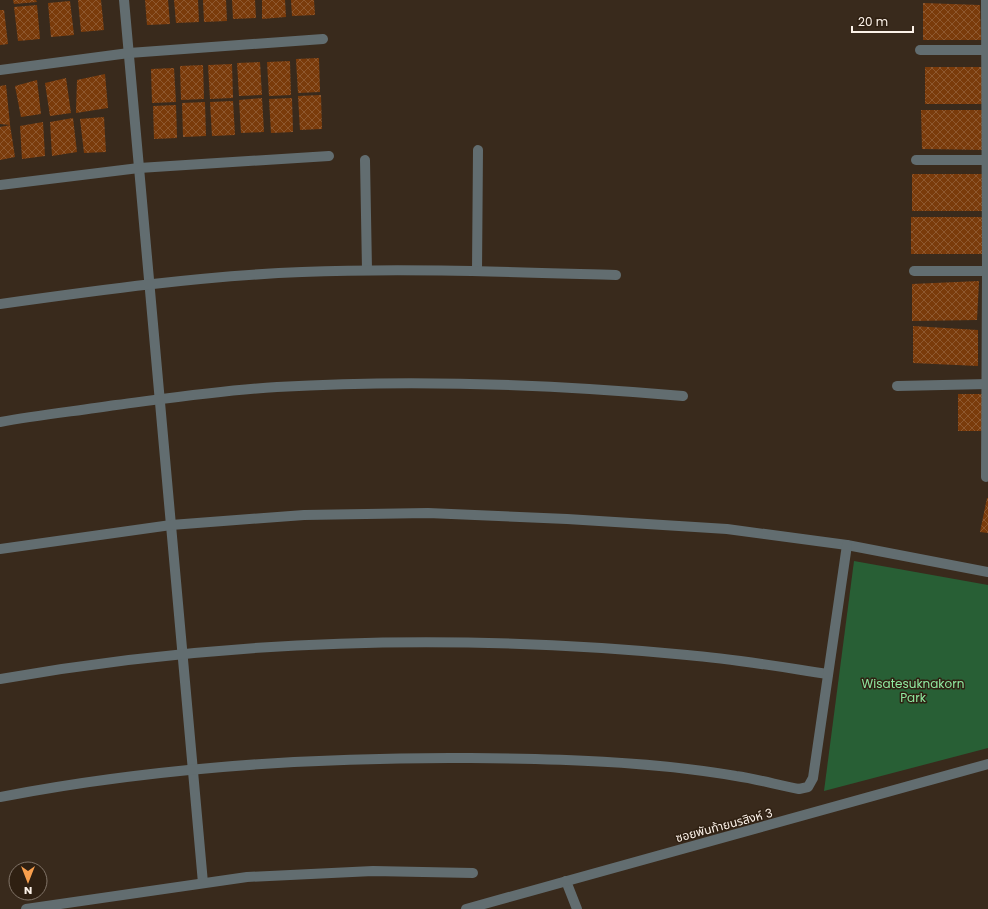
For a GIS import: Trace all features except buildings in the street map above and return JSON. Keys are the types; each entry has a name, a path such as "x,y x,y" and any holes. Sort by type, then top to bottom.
{"street":[{"path":"124,0 203,883"},
{"path":"986,0 988,50 986,477"},
{"path":"0,70 129,53 323,39"},
{"path":"920,50 988,50"},
{"path":"477,271 478,150"},
{"path":"0,185 139,168 329,156"},
{"path":"365,160 367,270"},
{"path":"916,160 987,160"},
{"path":"0,304 150,284 225,276 367,270 477,271 616,275"},
{"path":"914,271 988,271"},
{"path":"0,422 215,391 278,386 378,383 454,383 608,389 683,396"},
{"path":"896,386 987,384"},
{"path":"0,549 171,525 304,515 428,513 567,518 727,529 848,545 988,572"},
{"path":"0,797 108,778 193,768 352,758 521,758 676,768 737,776 799,789 808,787 813,778 848,545"},
{"path":"0,679 94,664 183,655 317,644 410,643 561,646 687,655 828,674"},
{"name":"ซอยพันท้ายนรสิงห์ 3","path":"466,909 988,764"},
{"path":"26,909 203,883 298,873 374,871 473,873"},
{"path":"566,881 577,909"}],"green space":[{"name":"Wisatesuknakorn Park","path":"854,561 988,585 988,748 824,791"}]}
